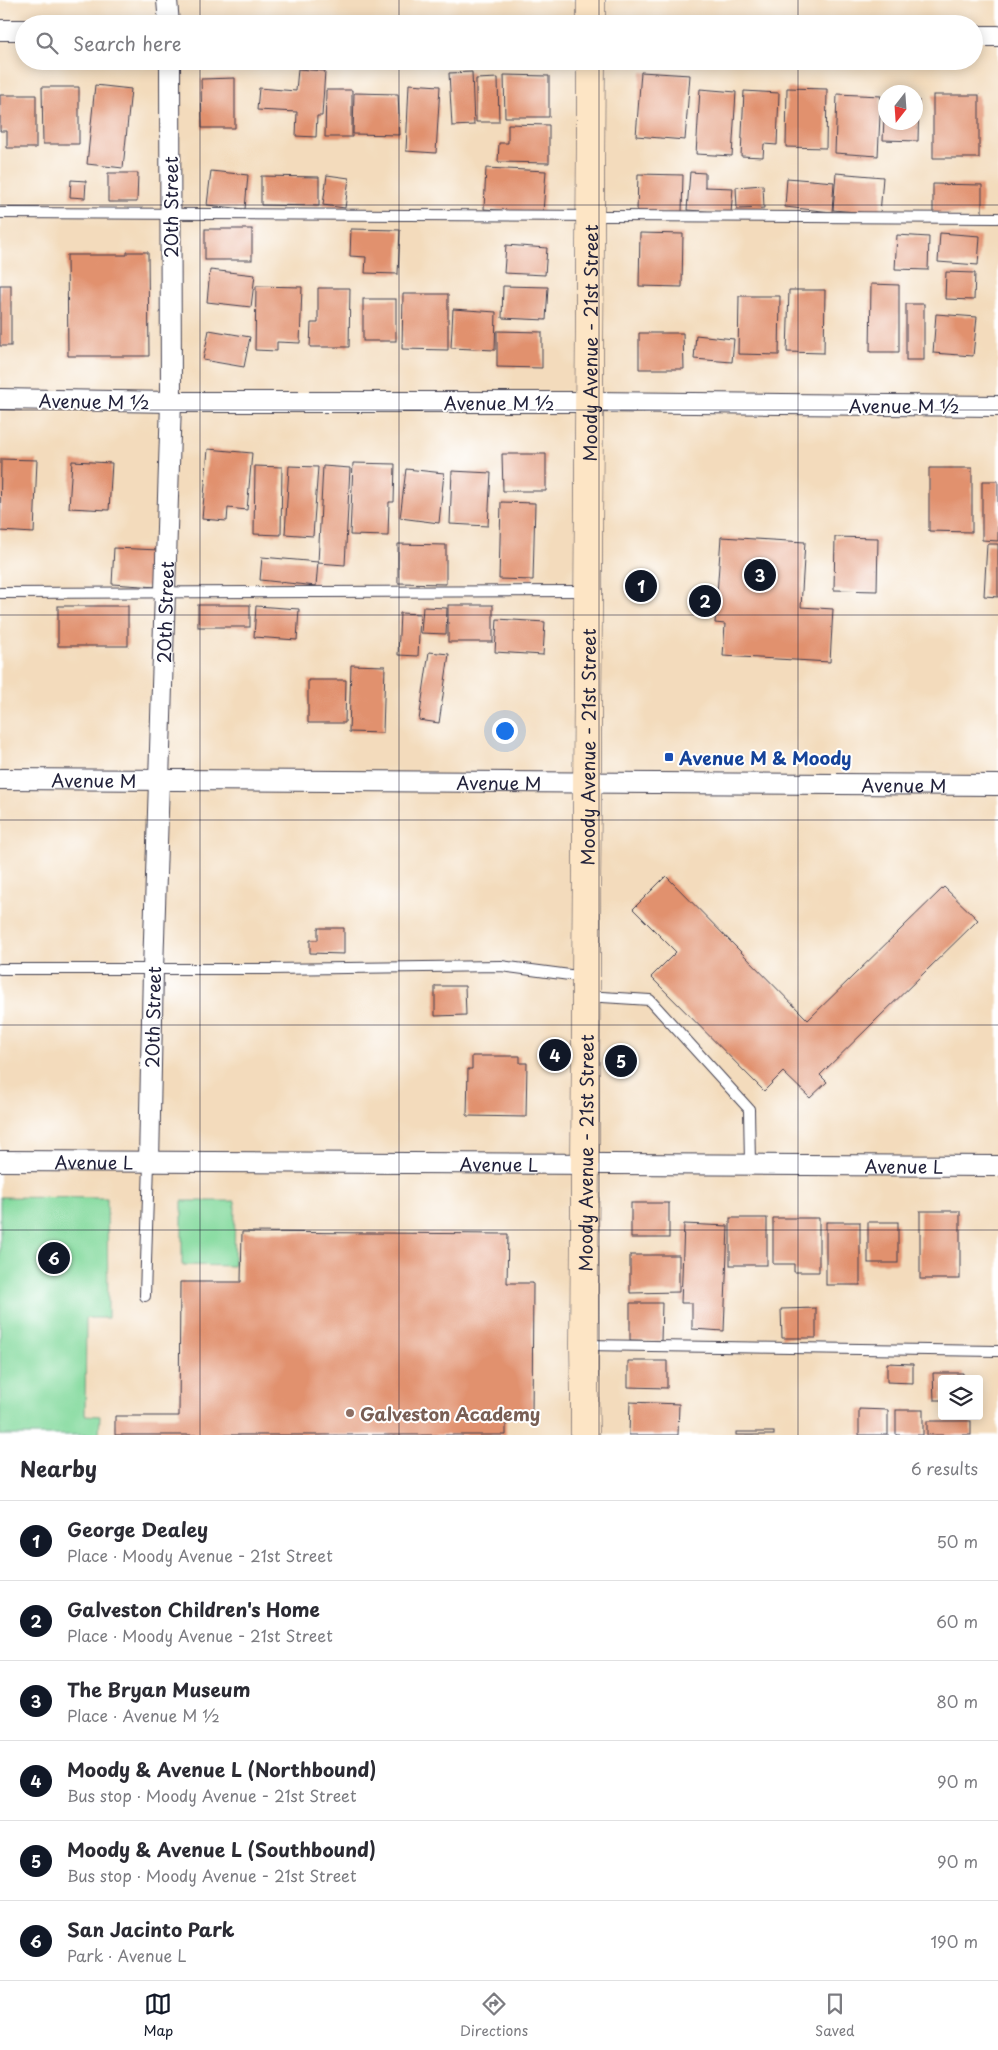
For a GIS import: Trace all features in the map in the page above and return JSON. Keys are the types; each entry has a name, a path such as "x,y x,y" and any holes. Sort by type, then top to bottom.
{"main road":[{"path":"591,0 591,15"},
{"name":"Moody Avenue - 21st Street","path":"585,1435 591,70"}],"street":[{"path":"167,0 168,15"},
{"path":"0,30 15,30"},
{"path":"983,36 998,36"},
{"name":"20th Street","path":"149,1162 153,970 171,402 170,70"},
{"name":"Avenue M ½","path":"0,399 171,402 590,402 998,406"},
{"name":"Avenue M","path":"0,780 998,785"},
{"name":"Avenue L","path":"0,1161 998,1166"}],"lane":[{"path":"0,213 998,218"},
{"path":"0,594 589,591"},
{"path":"0,969 153,970 501,966 586,987 650,1000 749,1108 750,1164"},
{"path":"145,1296 149,1162"},
{"path":"584,1345 998,1351"}],"green space":[{"path":"0,1197 107,1198 108,1318 86,1318 85,1415 100,1416 99,1435 0,1435"},
{"path":"182,1201 235,1201 234,1266 182,1265"}],"building":[{"path":"298,70 325,71 322,116 317,116 316,137 296,136 297,112 257,110 259,88 296,91"},
{"path":"472,72 474,125 452,126 449,73"},
{"path":"641,72 690,75 685,140 636,136"},
{"path":"504,75 549,76 549,117 505,117"},
{"path":"235,78 235,128 202,128 201,79"},
{"path":"498,78 499,122 476,122 476,79"},
{"path":"409,84 440,86 436,153 406,151"},
{"path":"95,85 131,89 123,168 87,164"},
{"path":"42,87 79,87 79,144 43,144"},
{"path":"787,88 827,89 826,148 786,147"},
{"path":"700,89 736,92 732,156 696,154"},
{"path":"326,90 352,90 352,137 325,137"},
{"path":"744,91 779,93 777,145 764,144 763,157 741,156"},
{"path":"354,93 398,94 400,135 353,134"},
{"path":"837,94 878,96 878,156 835,153"},
{"path":"0,95 36,95 36,148 7,148 7,131 0,131"},
{"path":"933,95 979,95 979,158 933,158"},
{"path":"508,124 549,125 549,163 498,162 499,143 508,143"},
{"path":"883,130 918,130 918,141 883,140"},
{"path":"486,168 546,171 543,213 484,209"},
{"path":"211,171 248,175 245,209 207,205"},
{"path":"690,172 705,173 705,187 733,188 731,213 687,210"},
{"path":"108,173 138,173 137,202 108,202"},
{"path":"836,173 883,177 880,214 833,210"},
{"path":"638,174 683,175 682,213 637,212"},
{"path":"327,175 349,178 345,208 323,205"},
{"path":"261,176 319,177 319,206 261,205"},
{"path":"787,178 834,182 832,212 785,207"},
{"path":"71,180 86,181 85,198 70,197"},
{"path":"933,184 982,185 982,214 933,213"},
{"path":"763,185 764,208 737,209 736,187"},
{"path":"205,229 252,229 252,260 205,260"},
{"path":"351,229 400,230 398,274 365,273 366,257 350,256"},
{"path":"640,233 683,234 682,287 639,286"},
{"path":"940,233 980,236 978,265 938,262"},
{"path":"897,235 929,237 928,270 895,269"},
{"path":"506,245 547,248 545,275 504,273"},
{"path":"127,252 148,252 149,356 68,356 67,255 127,255"},
{"path":"210,270 255,275 251,307 207,302"},
{"path":"946,272 975,273 974,300 945,299"},
{"path":"871,284 899,285 899,352 870,352"},
{"path":"0,285 11,285 11,346 0,346"},
{"path":"256,286 302,287 300,343 277,342 277,351 255,350"},
{"path":"503,286 548,287 546,320 502,318"},
{"path":"318,288 350,288 349,347 310,347 311,323 318,323"},
{"path":"789,290 825,290 824,353 787,352"},
{"path":"403,294 448,294 448,350 402,349"},
{"path":"739,296 780,296 779,355 738,354"},
{"path":"363,299 396,299 396,341 363,341"},
{"path":"906,304 924,304 924,360 906,360"},
{"path":"453,309 496,312 495,350 451,348"},
{"path":"936,314 977,317 973,356 933,353"},
{"path":"209,330 250,337 244,367 203,360"},
{"path":"497,331 542,332 542,368 497,367"},
{"path":"639,333 683,333 684,369 639,369"},
{"path":"696,335 734,339 732,362 694,359"},
{"path":"208,449 252,453 247,510 228,508 227,521 202,519"},
{"path":"502,454 546,454 546,491 503,491"},
{"path":"1,459 37,460 34,533 0,531"},
{"path":"72,461 112,463 109,510 69,508"},
{"path":"353,463 395,464 394,502 389,502 388,536 350,535"},
{"path":"255,466 282,467 281,535 254,534"},
{"path":"289,466 318,467 313,536 285,534"},
{"path":"323,466 350,468 345,565 318,563"},
{"path":"929,468 972,468 972,532 929,531"},
{"path":"406,469 444,473 439,523 400,518"},
{"path":"452,471 491,473 488,526 450,524"},
{"path":"982,481 998,481 998,541 982,540"},
{"path":"501,502 535,503 533,580 499,579"},
{"path":"721,537 805,542 801,607 833,609 830,662 723,656 725,624 715,623"},
{"path":"835,537 878,538 877,591 834,590"},
{"path":"398,544 446,545 446,584 398,583"},
{"path":"987,544 998,544 998,597 984,596"},
{"path":"114,548 159,550 157,587 112,584"},
{"path":"262,557 318,562 316,586 260,580"},
{"path":"198,605 250,605 250,627 198,627"},
{"path":"448,605 493,605 493,642 448,642"},
{"path":"58,606 128,606 128,646 58,646"},
{"path":"256,606 299,609 297,640 254,637"},
{"path":"423,607 447,608 446,634 421,633"},
{"path":"400,613 420,614 418,656 398,655"},
{"path":"497,619 545,622 543,655 495,652"},
{"path":"429,652 449,654 439,723 419,720"},
{"path":"351,665 385,666 383,733 349,732"},
{"path":"308,680 346,680 345,723 308,723"},
{"path":"666,876 808,1020 944,887 978,920 820,1075 827,1082 810,1098 783,1072 764,1091 651,977 676,952 633,909"},
{"path":"318,928 344,928 344,954 310,953 310,940 318,940"},
{"path":"435,986 465,986 466,1015 435,1016"},
{"path":"472,1056 520,1056 520,1063 527,1063 526,1117 467,1116 468,1069 472,1069"},
{"path":"631,1203 669,1203 669,1238 631,1238"},
{"path":"920,1211 960,1211 960,1279 920,1279"},
{"path":"730,1218 767,1218 767,1265 730,1265"},
{"path":"773,1218 819,1218 819,1272 794,1272 794,1264 773,1264"},
{"path":"826,1222 860,1222 860,1285 826,1285"},
{"path":"868,1222 898,1222 898,1263 868,1263"},
{"path":"684,1224 728,1226 724,1331 692,1329 692,1303 681,1303"},
{"path":"242,1232 508,1234 507,1283 533,1283 532,1418 506,1418 506,1435 115,1435 115,1416 179,1416 180,1282 241,1282"},
{"path":"630,1255 679,1255 679,1292 630,1293"},
{"path":"630,1303 662,1303 661,1341 630,1340"},
{"path":"816,1308 816,1338 782,1338 781,1309"},
{"path":"628,1361 667,1361 667,1388 628,1387"},
{"path":"887,1363 913,1364 913,1383 887,1382"},
{"path":"933,1373 963,1373 963,1375 938,1375 938,1400 934,1400"},
{"path":"630,1402 679,1404 678,1435 629,1435"},
{"path":"859,1409 888,1410 888,1435 859,1435"},
{"path":"896,1410 923,1410 923,1435 896,1435"},
{"path":"927,1421 971,1421 971,1435 927,1435"},
{"path":"736,1432 774,1432 774,1435 736,1435"}],"place":[{"name":"The Bryan Museum","path":"760,575"},
{"name":"George Dealey","path":"641,586"},
{"name":"Galveston Children's Home","path":"705,601"},
{"name":"Avenue M & Moody","path":"669,757"},
{"name":"Moody & Avenue L (Northbound)","path":"555,1055"},
{"name":"Moody & Avenue L (Southbound)","path":"621,1061"},
{"name":"San Jacinto Park","path":"54,1258"},
{"name":"Galveston Academy","path":"350,1413"}]}
